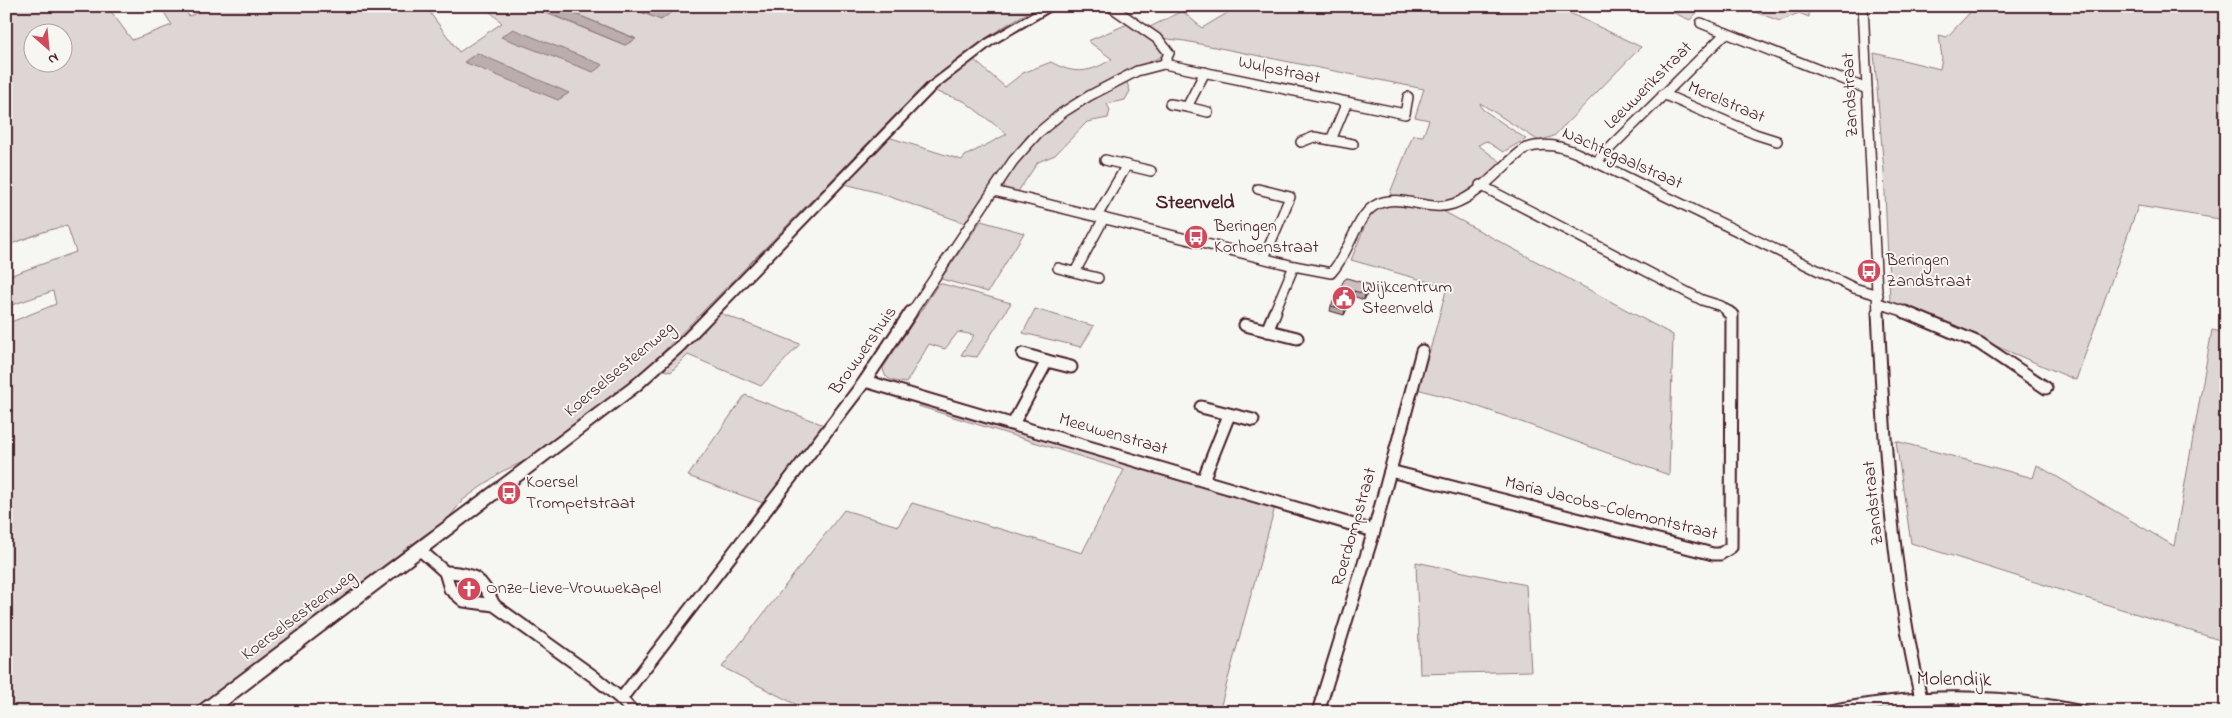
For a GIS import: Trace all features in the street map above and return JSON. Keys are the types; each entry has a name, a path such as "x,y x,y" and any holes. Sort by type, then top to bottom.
{"street":[{"name":"Koerselsesteenweg","path":"204,712 634,387 679,347 932,86 962,61 995,38 1028,18 1053,6"},
{"path":"1110,6 1159,40 1169,52 1164,64"},
{"name":"Zandstraat","path":"1863,6 1884,433 1894,537 1910,652 1921,698"},
{"path":"1700,23 1867,89"},
{"name":"Leeuwerikstraat","path":"1596,162 1726,33"},
{"name":"Wulpstraat","path":"1164,64 1405,114 1408,96"},
{"name":"Brouwershuis","path":"621,699 865,381 1013,161 1033,136 1080,100 1148,66 1164,64"},
{"path":"1187,107 1205,72"},
{"name":"Merelstraat","path":"1663,94 1756,134 1777,141"},
{"path":"1331,140 1347,102"},
{"path":"1170,104 1208,112"},
{"path":"1301,142 1314,137 1353,144"},
{"name":"Nachtegaalstraat","path":"1294,266 1331,273 1343,260 1363,218 1374,207 1395,201 1442,206 1462,199 1519,152 1533,145 1541,144 1558,146 1596,162 1878,299"},
{"path":"1105,160 1151,171"},
{"path":"1075,272 1126,165"},
{"name":"Maria Jacobs-Colemontstraat","path":"1390,471 1713,554 1720,554 1732,547 1732,316 1722,306 1702,300 1480,185"},
{"path":"1258,189 1290,197 1264,258"},
{"path":"994,190 1294,266 1267,331"},
{"path":"1058,268 1098,278"},
{"path":"1878,299 1979,343 2046,388"},
{"path":"1245,325 1297,338"},
{"name":"Roerdompstraat","path":"1318,712 1374,531 1422,351"},
{"path":"1023,354 1071,368"},
{"path":"1013,424 1047,362"},
{"name":"Meeuwenstraat","path":"865,381 1374,531"},
{"path":"1201,407 1253,420"},
{"path":"1203,480 1229,415"},
{"path":"419,549 445,572 450,589 464,601 494,605 593,676 621,699 632,712"},
{"path":"445,572 468,572 484,584 494,605"},
{"name":"Molendijk","path":"1824,712 1921,698 1987,699 2083,712"}],"shaded area":[{"path":"6,6 107,6 132,40 172,25 160,6 182,6 189,16 214,6 425,6 459,52 502,23 484,6 547,6 541,11 625,45 635,38 556,6 626,6 661,20 674,10 664,6 1041,6 989,36 911,99 656,359 631,382 527,460 501,472 463,500 447,520 423,536 191,712 6,712 6,324 56,304 53,291 6,307 6,277 76,252 67,225 6,246"},
{"path":"547,6 556,6 636,39 625,45 541,10"},
{"path":"626,6 664,6 674,10 661,20"},
{"path":"1239,6 1555,6 1641,47 1554,136 1539,141 1480,103 1482,109 1526,139 1503,152 1486,141 1478,145 1502,163 1462,196 1444,203 1396,199 1390,193 1413,135 1423,136 1429,120 1415,117 1424,89 1185,41 1160,38 1146,29 1182,11 1202,28"},
{"path":"1658,6 1703,6 1690,20"},
{"path":"1738,6 1809,6 1809,17 1799,13 1780,21"},
{"path":"1976,6 2226,6 2226,220 2138,206 2076,380 1890,301 1884,171 1874,53 1940,69 1942,58 1939,35 1947,37"},
{"path":"1130,23 1161,47 1164,53 1162,56 1093,90 1052,116 1027,136 965,223 876,192 845,184 888,137 962,160 965,156 1007,134 964,101 934,91 973,59 1005,87 1023,73 1051,62 1067,69 1089,70 1112,59 1088,41"},
{"path":"513,29 603,65 593,72 501,37"},
{"path":"477,53 569,93 558,100 464,62"},
{"path":"1126,80 1130,91 1125,100 1107,104 1110,110 1108,118 1087,122 1055,155 1038,162 1017,193 1005,190 1004,183 1041,134 1087,100"},
{"path":"1388,205 1441,210 1673,335 1669,475 1468,403 1417,389 1447,287 1351,260 1369,216 1374,210"},
{"path":"981,221 1024,233 988,292 941,279"},
{"path":"939,283 1011,303 977,357 961,355 974,335 958,332 945,349 929,344 906,383 891,380 885,376 883,368"},
{"path":"1035,309 1094,326 1081,347 1023,333"},
{"path":"720,313 800,344 761,386 688,355 671,372 664,370"},
{"path":"2212,330 2226,333 2226,642 1911,543 1896,441 2033,478 2037,465 2174,546"},
{"path":"745,395 824,425 766,504 688,476"},
{"path":"922,401 1275,507 1219,712 807,712 797,705 722,667 844,510 898,526 912,503 1082,553 1124,470 918,406"},
{"path":"1416,562 1526,585 1531,671 1420,674"}],"building":[{"name":"Wijkcentrum Steenveld","path":"1347,278 1370,285 1365,294 1354,291 1345,310 1331,306 1344,280"}],"place":[{"name":"Beringen Korhoenstraat","path":"1196,237"},
{"name":"Beringen Zandstraat","path":"1869,271"},
{"name":"Wijkcentrum Steenveld","path":"1344,298"},
{"name":"Koersel Trompetstraat","path":"509,493"},
{"name":"Onze-Lieve-Vrouwekapel","path":"469,589"}],"district":[{"name":"Steenveld","path":"1195,203"}]}
